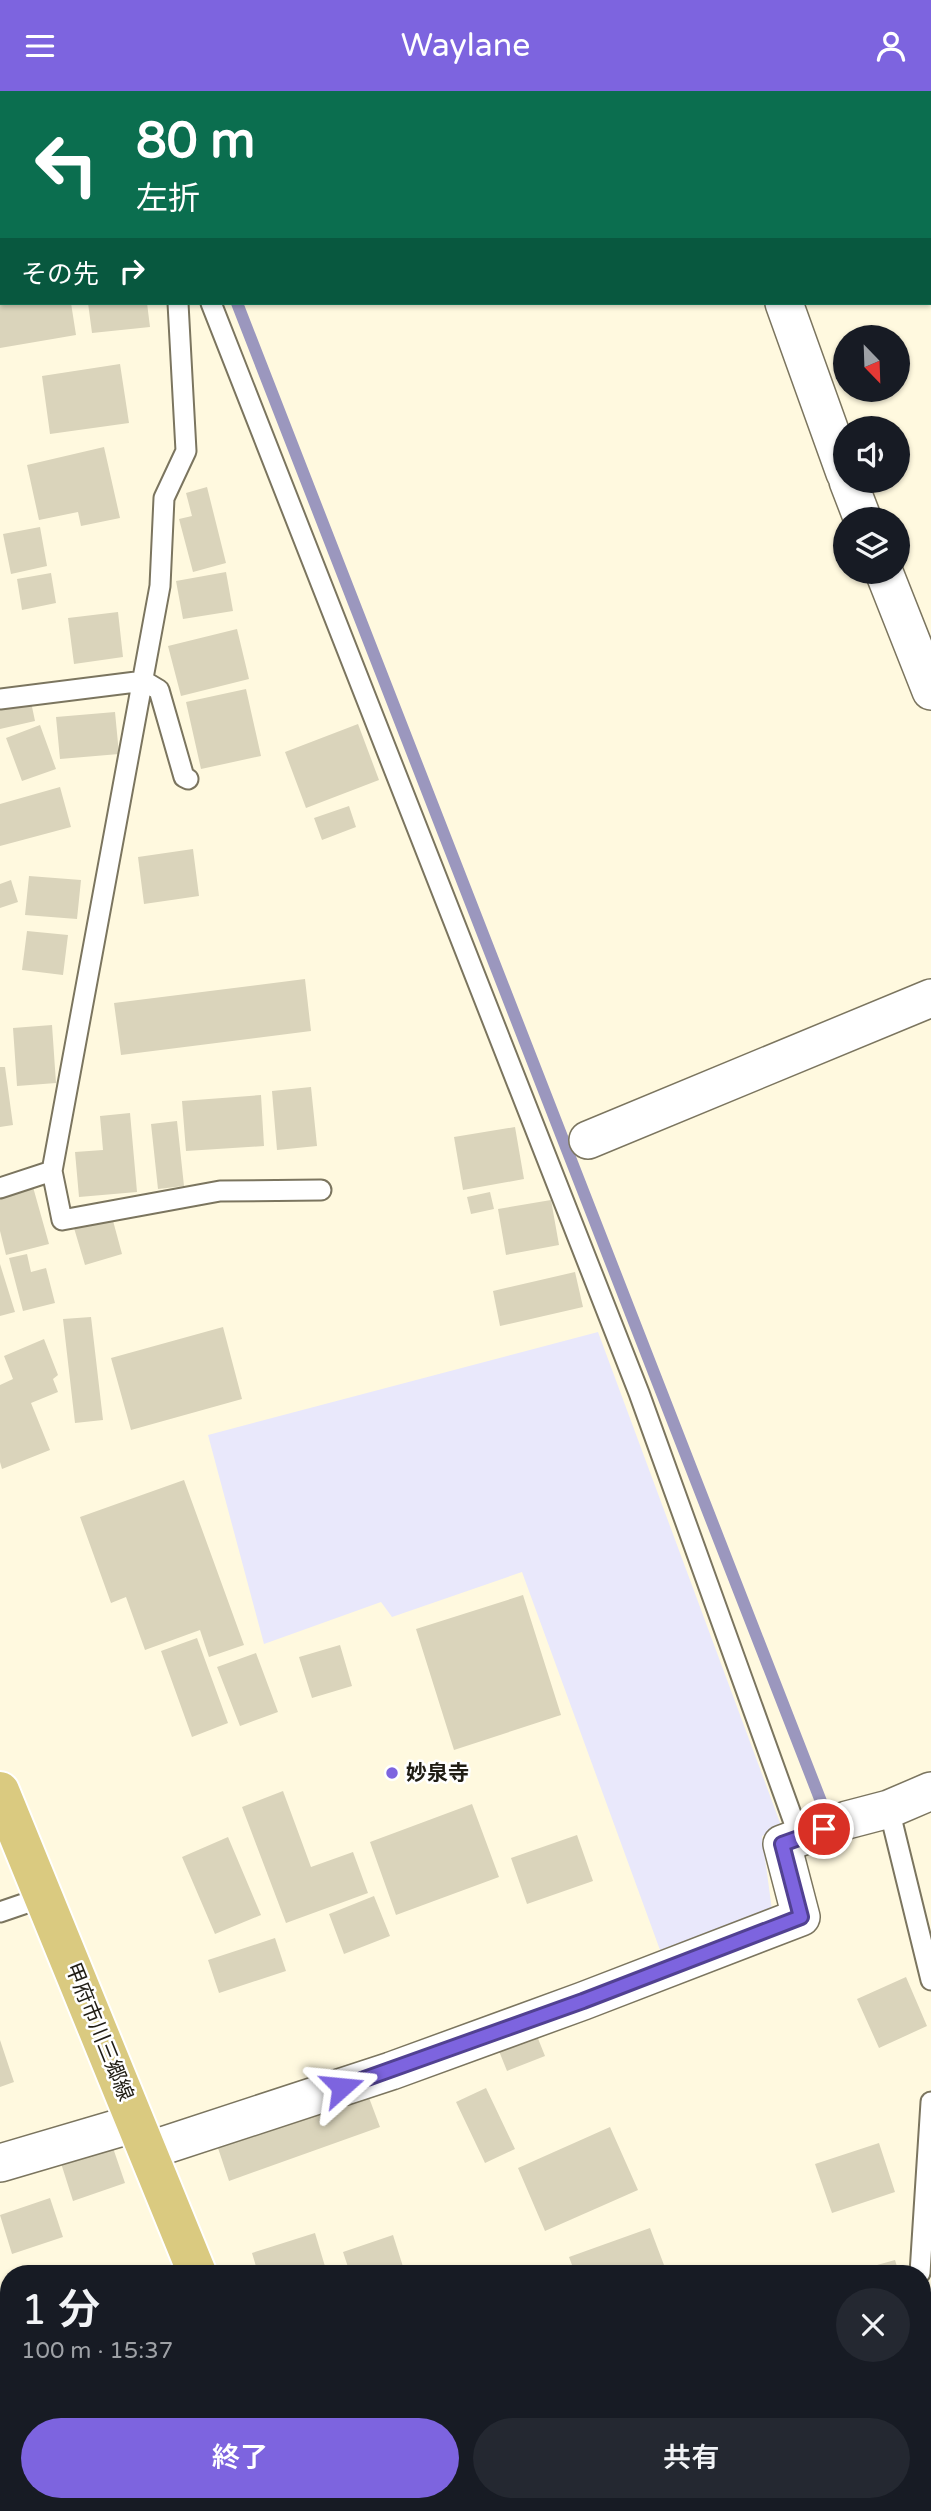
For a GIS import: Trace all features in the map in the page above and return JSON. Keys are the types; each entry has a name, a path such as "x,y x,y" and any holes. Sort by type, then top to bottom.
{"main road":[{"name":"甲府市川三郷線","path":"0,1791 194,2265"}],"street":[{"path":"785,305 833,440"},
{"path":"889,584 931,691"},
{"path":"589,1140 931,998"},
{"path":"0,2163 142,2137 391,2071 801,1917 782,1844 847,1820 889,1809 931,1791"}],"lane":[{"path":"178,305 186,451 164,498 160,586 52,1171 62,1220 220,1191 321,1190"},
{"path":"212,305 639,1393 800,1839"},
{"path":"0,699 144,681 159,690 184,777 188,779"},
{"path":"0,1188 52,1171"},
{"path":"889,1809 931,1980"},
{"path":"0,1912 44,1897"},
{"path":"921,2265 931,2102"}],"shaded area":[{"path":"598,1332 782,1828 762,1836 772,1910 660,1950 522,1572 392,1617 381,1602 264,1644 208,1435"}],"building":[{"path":"0,305 71,305 76,335 0,348"},
{"path":"88,305 147,305 150,327 92,333"},
{"path":"120,364 129,423 50,434 42,376"},
{"path":"104,447 120,518 81,526 78,512 39,520 27,465"},
{"path":"207,487 226,563 193,572 179,519 192,516 186,493"},
{"path":"40,527 47,566 11,574 3,534"},
{"path":"226,572 233,611 183,619 176,581"},
{"path":"51,573 56,603 22,610 17,579"},
{"path":"118,612 123,657 74,664 68,618"},
{"path":"237,629 249,679 181,696 168,646"},
{"path":"246,689 261,756 201,769 186,702"},
{"path":"31,702 35,721 0,729 0,709"},
{"path":"115,712 119,754 60,759 56,717"},
{"path":"358,724 379,780 306,808 285,752"},
{"path":"40,725 56,769 22,781 6,738"},
{"path":"60,787 71,827 0,846 0,804"},
{"path":"349,806 356,827 322,840 314,818"},
{"path":"193,849 199,896 144,904 138,857"},
{"path":"29,876 81,880 77,919 25,915"},
{"path":"11,880 18,902 0,908 0,884"},
{"path":"27,931 68,935 63,975 22,970"},
{"path":"305,979 311,1031 121,1055 114,1003"},
{"path":"52,1025 56,1083 17,1086 13,1028"},
{"path":"0,1067 5,1067 13,1125 0,1127"},
{"path":"311,1087 317,1146 277,1150 272,1091"},
{"path":"261,1095 264,1146 186,1151 182,1101"},
{"path":"130,1113 137,1192 79,1197 75,1152 103,1150 100,1116"},
{"path":"177,1121 184,1186 158,1189 151,1124"},
{"path":"515,1127 524,1179 463,1190 454,1137"},
{"path":"33,1187 49,1244 6,1255 0,1231 0,1196"},
{"path":"490,1192 494,1209 471,1214 467,1197"},
{"path":"551,1200 559,1245 506,1255 498,1209"},
{"path":"112,1217 122,1254 85,1265 74,1228"},
{"path":"27,1254 31,1272 46,1268 55,1303 23,1311 9,1258"},
{"path":"0,1264 15,1312 0,1316"},
{"path":"575,1272 583,1307 500,1326 493,1291"},
{"path":"91,1317 103,1420 75,1423 63,1319"},
{"path":"223,1327 242,1399 131,1430 111,1358"},
{"path":"44,1339 58,1375 53,1379 58,1392 31,1403 50,1450 2,1469 0,1385 13,1379 4,1356"},
{"path":"184,1480 244,1645 209,1657 200,1630 145,1650 126,1597 111,1603 80,1517"},
{"path":"523,1595 561,1715 454,1750 416,1629"},
{"path":"197,1638 228,1723 192,1737 161,1651"},
{"path":"340,1645 352,1686 312,1698 299,1657"},
{"path":"256,1653 278,1712 240,1726 217,1667"},
{"path":"283,1791 311,1867 353,1852 368,1893 286,1923 242,1807"},
{"path":"472,1804 499,1877 396,1915 370,1842"},
{"path":"577,1835 593,1881 527,1904 511,1858"},
{"path":"228,1837 261,1915 215,1934 182,1857"},
{"path":"374,1896 390,1936 344,1954 329,1914"},
{"path":"275,1938 286,1971 219,1993 208,1960"},
{"path":"906,1977 927,2026 879,2048 857,1999"},
{"path":"537,2036 545,2056 507,2071 499,2051"},
{"path":"0,2040 14,2082 0,2087"},
{"path":"486,2088 515,2149 485,2163 456,2102"},
{"path":"368,2095 380,2127 229,2181 218,2148"},
{"path":"610,2127 638,2190 545,2231 518,2168"},
{"path":"111,2142 125,2183 73,2201 60,2160"},
{"path":"879,2143 895,2192 832,2213 815,2164"},
{"path":"50,2198 63,2237 12,2254 0,2215"},
{"path":"650,2228 664,2265 572,2265 569,2257"},
{"path":"315,2233 325,2265 256,2265 252,2253"},
{"path":"393,2235 402,2265 347,2265 343,2252"},
{"path":"895,2260 897,2265 877,2265"}],"waterway":[{"path":"238,305 822,1804"}],"place":[{"name":"妙泉寺","path":"392,1773"}],"route":[{"path":"342,2087 583,2001 801,1917 782,1844 824,1829"}]}
